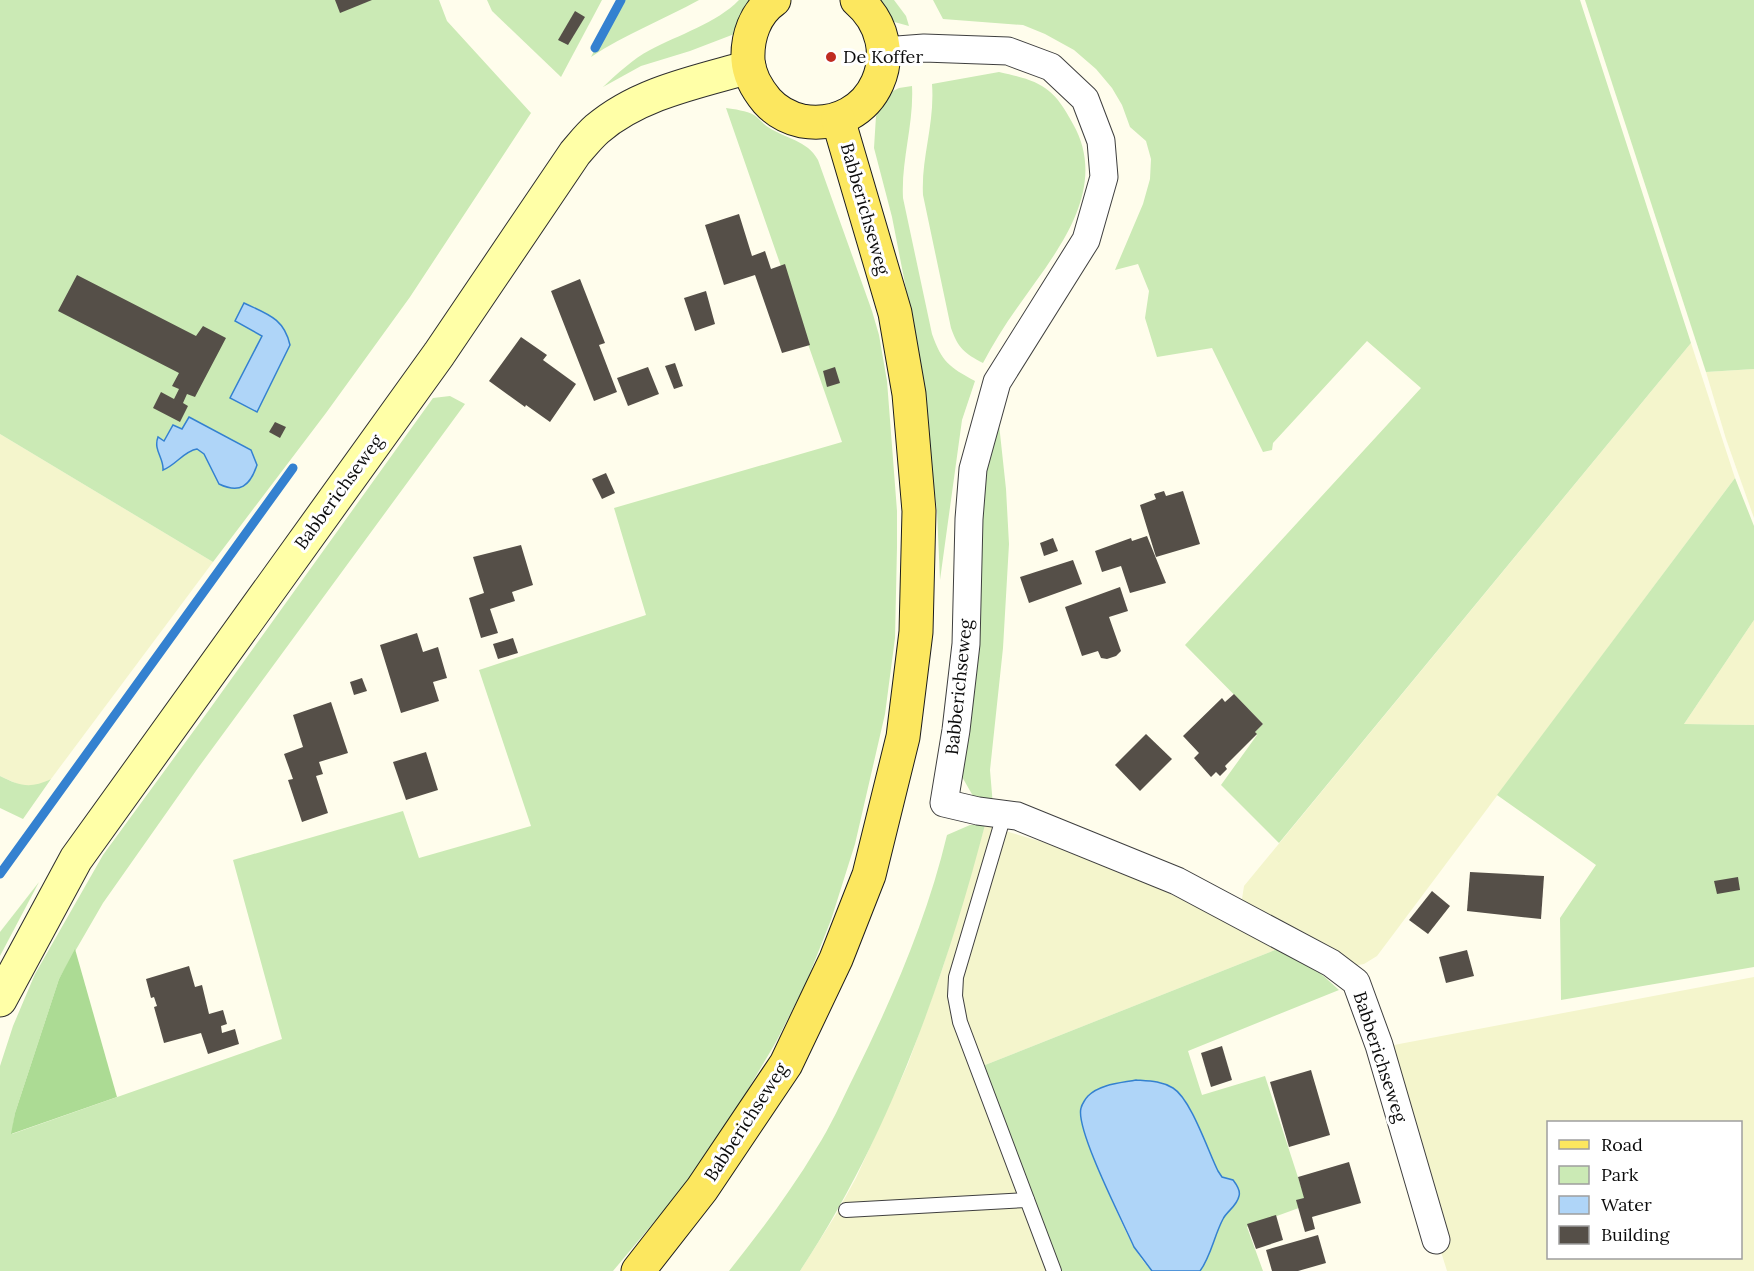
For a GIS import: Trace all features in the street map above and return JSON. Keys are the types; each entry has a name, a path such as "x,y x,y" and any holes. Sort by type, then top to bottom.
{"main road":[{"path":"774,0 754,23 748,45 748,67 757,89 772,107 792,119 815,123 838,119 858,109 873,93 882,73 884,51 880,29 868,10 857,0"},
{"name":"Babberichseweg","path":"638,1271 702,1189 786,1064 836,959 869,876 903,737 916,632 919,511 909,394 895,314 838,119"}],"street":[{"name":"Babberichseweg","path":"884,51 924,48 1008,51 1051,67 1085,99 1101,141 1104,177 1086,240 997,382 973,469 969,519 966,644 956,730 944,803 1017,816 1177,881 1331,963 1356,982 1380,1046 1436,1240"},
{"name":"Babberichseweg","path":"0,1000 76,859 439,354 575,153 597,129 634,104 675,88 748,67"}],"lane":[{"path":"1004,815 956,977 956,996 960,1022 1054,1271"},
{"path":"846,1210 1027,1200"}],"green space":[{"path":"0,0 439,0 447,21 531,113 410,297 213,562 0,434"},
{"path":"487,0 602,0 561,77 492,11"},
{"path":"620,0 699,0 617,41 591,57"},
{"path":"739,0 759,0 737,33 641,66 603,87 644,54 709,22"},
{"path":"872,0 894,0 906,16 909,26 887,20"},
{"path":"933,0 1580,0 1691,343 1279,843 1221,785 1257,735 1255,732 1263,724 1185,645 1421,388 1367,341 1273,443 1272,450 1263,452 1212,348 1157,357 1145,318 1149,291 1138,264 1115,270 1143,204 1150,179 1151,159 1146,141 1130,127 1122,105 1112,88 1096,69 1074,50 1045,34 1023,25 943,19"},
{"path":"1585,0 1754,0 1754,369 1706,372"},
{"path":"999,72 1035,82 1052,93 1059,101 1073,124 1083,149 1085,174 1081,198 1073,222 1061,245 983,363 963,349 951,328 923,195 923,181 932,113 932,84"},
{"path":"912,86 903,198 932,334 939,351 948,363 975,381 962,420 940,580 937,511 917,345 892,217 874,148 876,116 891,92"},
{"path":"726,108 754,115 768,127 808,148 818,160 879,335 887,381 897,511 895,638 885,714 855,844 831,920 806,983 776,1042 743,1098 680,1191 613,1271 0,1271 0,1066 13,1026 35,974 103,855 433,398 450,396 465,404 198,768 103,903 59,979 15,1113 12,1134 282,1039 233,860 403,811 419,858 531,826 479,670 646,615 614,508 842,442"},
{"path":"1691,343 1735,478 1377,956 1364,964 1353,966 1250,907 1242,899 1244,886"},
{"path":"1754,369 1754,518 1726,439 1706,372"},
{"path":"998,415 1009,544 1003,648 990,770 993,806 973,796 961,775 985,459"},
{"path":"0,434 213,562 51,779 37,786 22,786 0,776"},
{"path":"1735,478 1754,526 1754,620 1684,724 1754,725 1754,967 1561,1000 1560,918 1596,865 1497,795"},
{"path":"1754,620 1754,725 1684,724"},
{"path":"0,776 25,785 51,779 23,819 0,808"},
{"path":"970,825 985,825 951,942 910,1056 861,1166 800,1271 729,1271 786,1196 827,1131 882,1018 907,958 919,928 947,835"},
{"path":"985,825 1046,843 1148,883 1280,948 980,1067 1058,1271 800,1271 856,1178 908,1064 943,967"},
{"path":"39,882 0,956 0,932"},
{"path":"1280,948 1308,962 1339,990 1188,1051 1202,1095 1265,1076 1307,1205 1247,1227 1263,1271 1200,1271 1220,1223 1236,1202 1240,1192 1217,1170 1193,1115 1181,1095 1168,1085 1155,1081 1142,1081 1103,1087 1091,1093 1081,1108 1086,1135 1112,1201 1135,1249 1152,1271 1058,1271 980,1067"},
{"path":"75,949 117,1097 11,1134 15,1113 59,979"},
{"path":"1754,977 1754,1271 1447,1271 1378,1048"}],"water":[{"path":"244,303 267,314 279,323 290,345 257,412 230,398 262,336 235,321"},
{"path":"189,417 251,450 257,465 247,483 238,488 219,484 204,454 197,449 188,452 163,470 157,446 158,437 164,441 173,425 182,429"},
{"path":"1136,1080 1164,1084 1180,1094 1193,1114 1218,1171 1222,1177 1233,1180 1239,1189 1238,1200 1223,1219 1200,1271 1152,1271 1134,1247 1085,1135 1081,1108 1088,1096 1105,1086"}],"building":[{"path":"335,0 372,0 340,13"},
{"path":"575,11 585,17 568,45 558,40"},
{"path":"739,214 752,256 765,251 771,269 785,264 810,345 782,353 755,275 724,285 705,225"},
{"path":"77,275 196,336 203,326 226,338 195,397 187,394 183,403 188,406 180,422 153,408 161,392 174,399 179,389 172,386 179,373 58,311"},
{"path":"580,279 605,343 599,345 617,392 594,401 551,291"},
{"path":"706,291 715,324 695,331 684,298"},
{"path":"521,337 547,355 543,360 576,384 550,422 489,381"},
{"path":"675,363 683,386 674,389 665,366"},
{"path":"648,367 659,394 628,406 617,378"},
{"path":"835,367 840,383 827,387 823,371"},
{"path":"275,422 286,427 280,438 269,432"},
{"path":"606,473 615,493 602,499 592,479"},
{"path":"1164,491 1166,496 1183,491 1200,544 1156,557 1140,505 1156,499 1154,494"},
{"path":"1147,536 1166,583 1130,593 1121,566 1102,572 1095,551 1131,538 1132,541"},
{"path":"1053,538 1058,551 1044,556 1040,543"},
{"path":"521,545 533,585 512,592 515,601 490,609 498,633 481,638 469,598 484,593 473,557"},
{"path":"1073,560 1082,584 1029,603 1020,577"},
{"path":"1120,587 1128,611 1109,617 1121,651 1116,656 1107,659 1101,658 1098,651 1082,656 1065,607"},
{"path":"417,633 423,652 438,647 447,678 433,682 439,701 401,713 380,645"},
{"path":"513,638 518,653 498,659 493,644"},
{"path":"362,678 367,691 354,695 350,682"},
{"path":"1234,694 1263,724 1255,732 1257,734 1225,766 1227,769 1220,776 1216,772 1211,777 1194,758 1199,753 1183,736 1222,698 1225,702"},
{"path":"331,702 348,753 319,762 323,774 316,776 328,813 302,822 288,780 293,779 284,754 303,747 293,715"},
{"path":"1146,734 1172,759 1140,791 1115,765"},
{"path":"426,752 438,790 406,800 393,762"},
{"path":"1470,872 1544,876 1541,919 1467,911"},
{"path":"1738,877 1740,890 1717,894 1714,881"},
{"path":"1432,891 1450,906 1428,934 1409,920"},
{"path":"1467,950 1474,976 1446,983 1439,957"},
{"path":"189,966 195,987 202,985 209,1014 223,1010 227,1024 221,1026 222,1033 235,1029 239,1044 208,1054 201,1033 164,1043 154,1007 157,1006 154,997 151,998 146,979"},
{"path":"1222,1046 1232,1080 1211,1087 1201,1053"},
{"path":"1311,1070 1330,1135 1289,1147 1270,1082"},
{"path":"1349,1162 1361,1203 1312,1217 1315,1229 1305,1232 1296,1200 1304,1198 1298,1177"},
{"path":"1276,1215 1283,1240 1256,1249 1247,1224"},
{"path":"1318,1235 1326,1263 1298,1271 1272,1271 1266,1250"}],"waterway":[{"path":"595,48 621,0"},
{"path":"0,874 293,468"}],"place":[{"name":"De Koffer","path":"831,57"}]}
